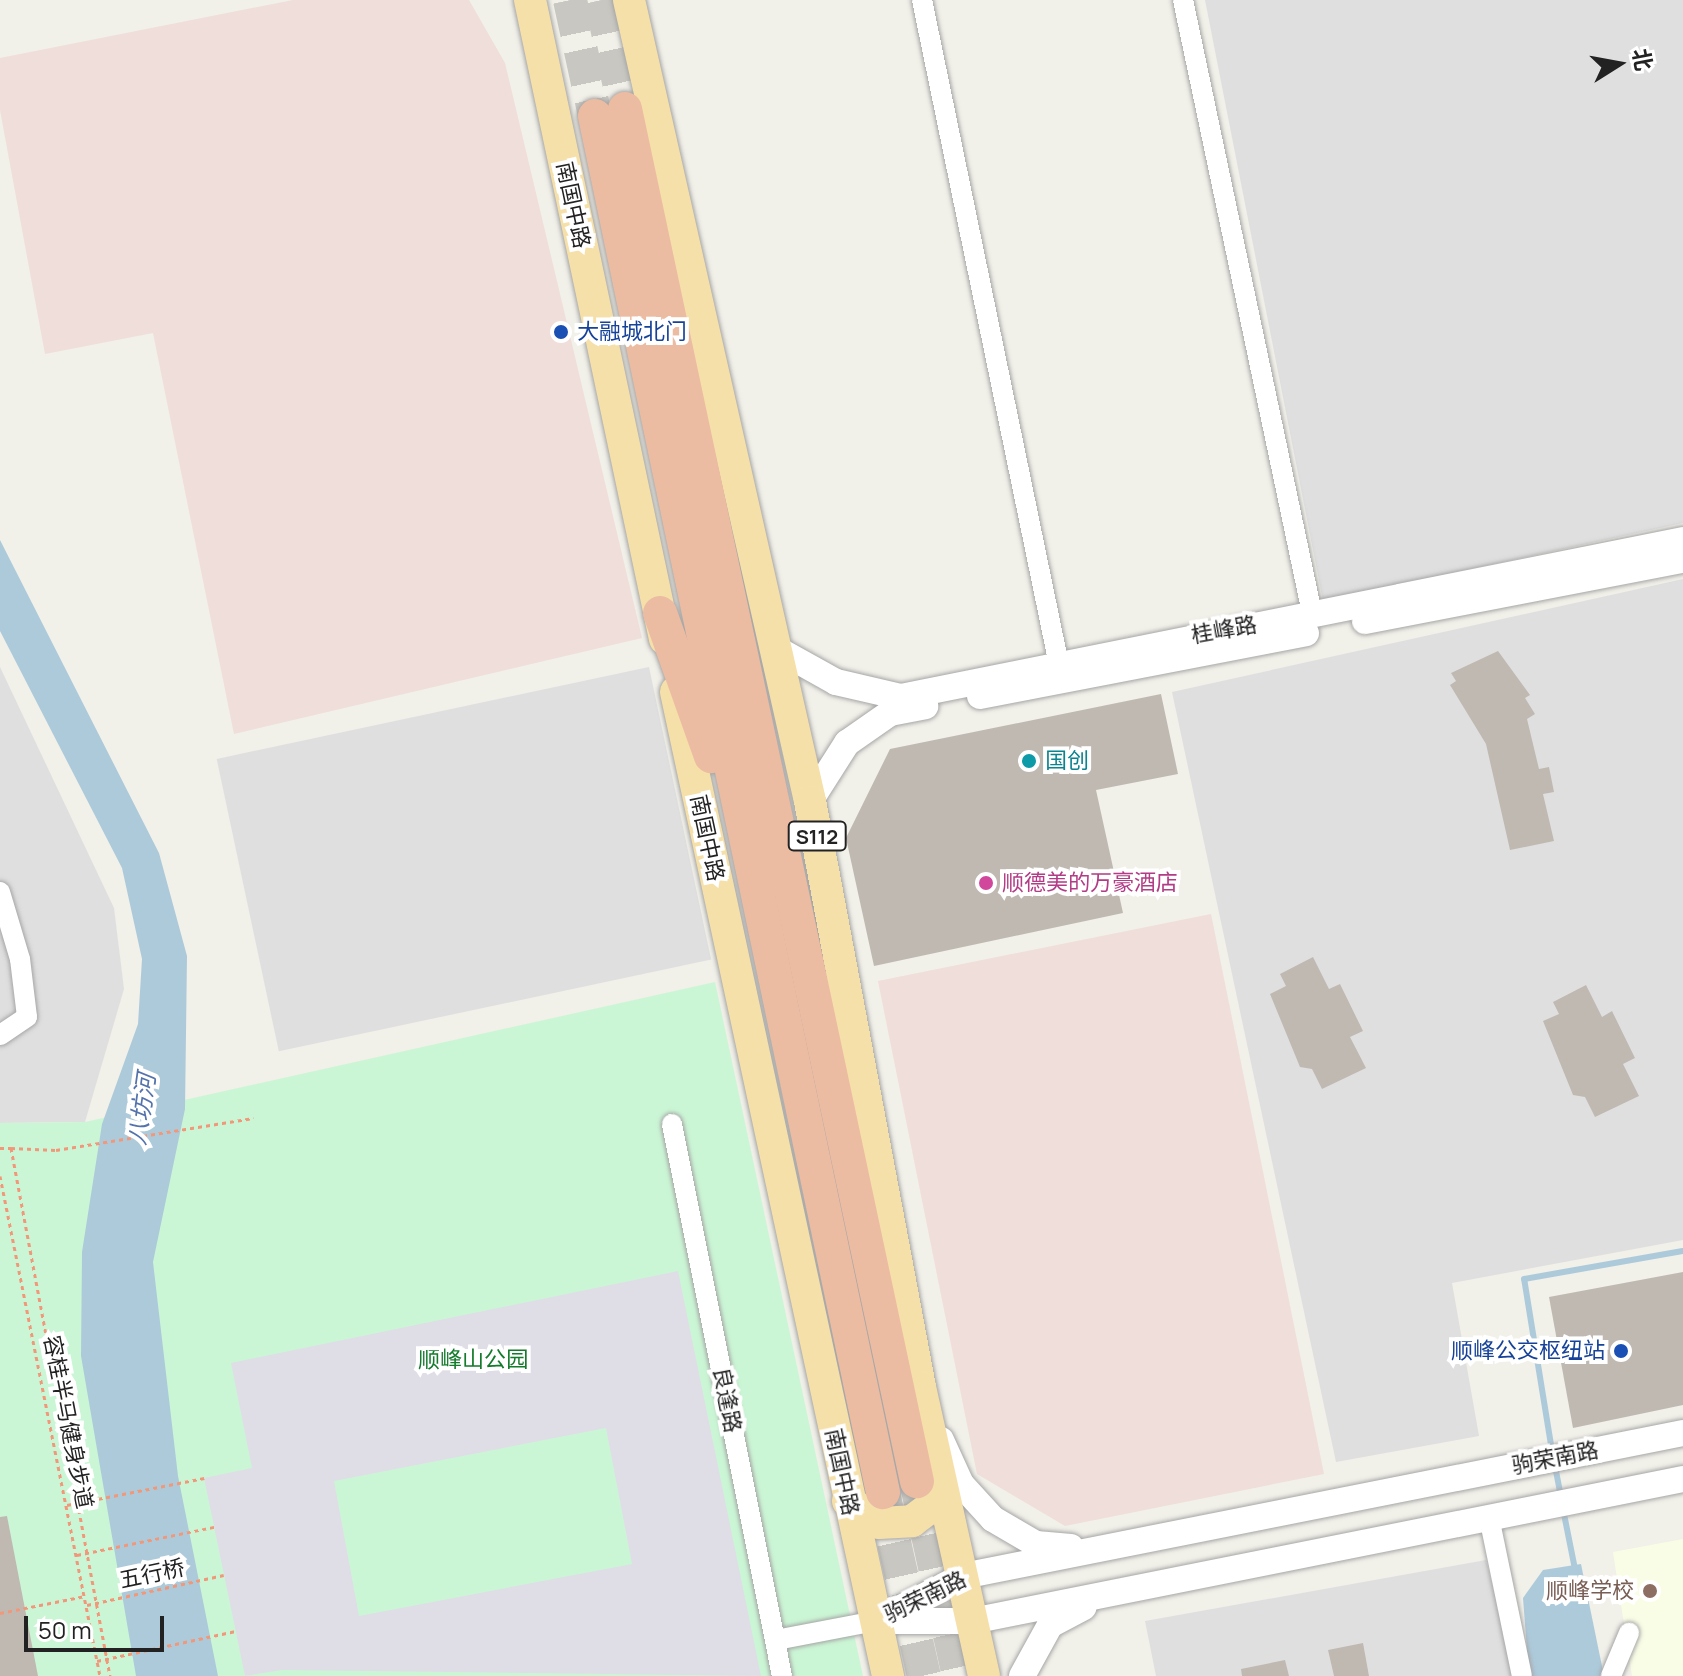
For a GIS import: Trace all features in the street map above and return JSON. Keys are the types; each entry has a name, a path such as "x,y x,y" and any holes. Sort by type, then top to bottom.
{"highway":[{"name":"南国中路","path":"883,1492 753,872 610,113 917,1481"},
{"path":"660,613 753,872"}],"main road":[{"name":"南国中路","path":"530,0 848,1501 888,1676"},
{"name":"S112","path":"628,6 810,801 920,1387 984,1676"},
{"path":"848,1501 879,1523 912,1521 932,1506 933,1446"}],"street":[{"path":"922,0 1058,660"},
{"path":"1183,0 1312,613"},
{"name":"桂峰路","path":"775,648 836,682 901,697 1058,660 1683,540"},
{"path":"810,801 847,743 890,713 1683,560"},
{"path":"0,892 27,1017 0,1035"},
{"name":"良逢路","path":"672,1124 782,1676"},
{"path":"920,1387 961,1484 993,1519 1036,1544 1122,1544"},
{"name":"驹荣南路","path":"876,1621 963,1576 1683,1433"},
{"name":"驹荣南路","path":"876,1621 972,1621 1683,1479"},
{"path":"1489,1517 1522,1676"},
{"path":"1022,1676 1050,1625 1128,1590"},
{"path":"776,1640 876,1621"},
{"path":"1611,1676 1629,1633"}],"path":[{"path":"0,1148 56,1150 253,1118"},
{"path":"11,1148 110,1676"},
{"name":"容桂半马健身步道","path":"0,1176 100,1676"},
{"path":"67,1505 204,1478"},
{"name":"五行桥","path":"77,1555 214,1527"},
{"name":"五行桥","path":"87,1605 224,1575"},
{"path":"0,1613 85,1596"},
{"path":"97,1661 236,1631"}],"shaded area":[{"path":"293,0 469,0 505,63 642,638 234,734 153,333 45,354 0,110 0,58"},
{"path":"1205,0 1683,0 1683,523 1323,601"},
{"path":"1683,579 1683,1240 1452,1283 1479,1436 1336,1462 1172,692"},
{"path":"0,667 114,908 124,989 85,1122 0,1123"},
{"path":"649,667 711,959 279,1051 217,759"},
{"path":"1211,914 1324,1474 1065,1526 977,1474 878,981"},
{"path":"678,1271 761,1676 282,1670 245,1676 204,1478 252,1468 231,1363","holes":["606,1428 632,1564 359,1616 334,1481"]},
{"name":"顺峰学校","path":"1683,1539 1683,1676 1632,1676 1613,1552"},
{"path":"1486,1560 1516,1676 1156,1676 1145,1621"}],"green space":[{"name":"顺峰山公园","path":"715,982 863,1676 0,1676 0,1123 85,1122"}],"water":[{"name":"八坊河","path":"0,540 159,853 187,956 185,1109 153,1262 178,1476 218,1676 136,1676 81,1356 82,1252 102,1124 138,1024 142,959 122,868 0,631"},
{"path":"1581,1564 1604,1676 1529,1676 1523,1598 1543,1570"}],"building":[{"path":"1498,651 1530,695 1525,698 1535,714 1527,719 1539,769 1549,767 1554,792 1543,794 1554,841 1510,850 1486,744 1450,685 1456,681 1451,673"},
{"path":"1161,694 1178,774 1096,790 1123,913 874,966 846,838 890,749"},
{"path":"1313,957 1329,989 1340,984 1363,1031 1350,1037 1366,1068 1322,1089 1312,1069 1300,1067 1270,994 1286,986 1280,974"},
{"path":"1586,985 1602,1017 1612,1011 1635,1058 1623,1064 1639,1096 1595,1117 1585,1097 1573,1095 1543,1021 1559,1014 1553,1002"},
{"name":"顺峰公交枢纽站","path":"1683,1272 1683,1405 1573,1428 1549,1297"},
{"path":"7,1516 38,1676 0,1676 0,1517"},
{"path":"1363,1643 1369,1676 1334,1676 1328,1650"},
{"path":"1285,1660 1289,1676 1242,1676 1241,1669"}],"waterway":[{"path":"1552,1451 1524,1279 1683,1251"},
{"path":"1555,1466 1561,1498"},
{"path":"1563,1509 1575,1569"}],"tunnel":[{"path":"570,0 595,116"},
{"path":"601,0 625,109"},
{"path":"917,1485 959,1676"},
{"path":"883,1493 924,1676"}],"place":[{"name":"大融城北门","path":"561,332"},
{"name":"国创","path":"1029,761"},
{"name":"顺德美的万豪酒店","path":"986,883"},
{"name":"顺峰公交枢纽站","path":"1621,1351"},
{"name":"顺峰学校","path":"1650,1591"}]}
